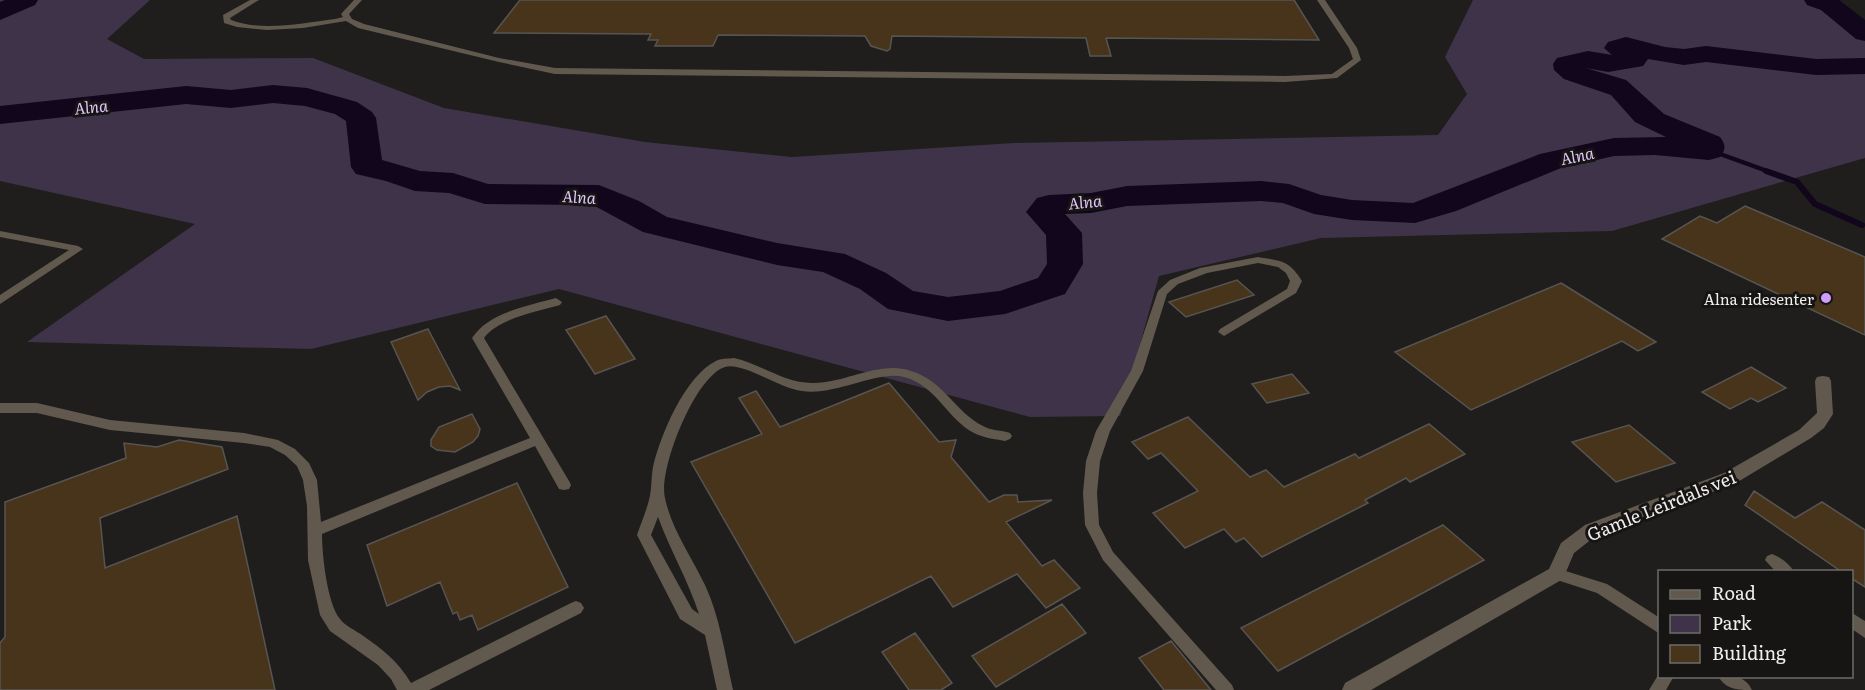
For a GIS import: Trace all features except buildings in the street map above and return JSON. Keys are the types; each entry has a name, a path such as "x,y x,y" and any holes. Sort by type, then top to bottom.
{"street":[{"name":"Gamle Leirdals vei","path":"1556,574 1567,548 1591,530 1730,478 1805,434 1818,424 1825,414 1823,381"},
{"path":"1352,690 1556,574"}],"lane":[{"path":"255,0 230,13 226,17 227,21 243,26 264,27 321,23 346,18 361,26 499,60 572,72 1285,79 1334,76 1357,60 1353,48 1322,0"},
{"path":"346,18 348,9 358,0"},
{"path":"0,234 78,249 0,300"},
{"path":"1224,332 1292,291 1296,281 1290,271 1281,264 1258,260 1204,270 1174,282 1162,293 1137,371 1103,431 1093,461 1090,493 1092,525 1108,556 1226,690"},
{"path":"556,302 496,322 480,333 478,338 564,485"},
{"path":"712,631 686,614 644,535 657,497 660,467 671,433 687,398 717,365 731,361 751,366 792,385 824,388 892,371 913,375 929,382 975,429 1005,436"},
{"path":"0,408 37,408 110,425 244,438 273,443 290,452 302,463 310,480 314,506 315,560 328,615 336,626 384,660 397,674 406,690"},
{"path":"314,531 537,440"},
{"path":"657,497 676,546 698,587 712,631 725,690"},
{"path":"1772,560 1784,570"},
{"path":"1556,574 1602,588 1658,626"},
{"path":"413,690 576,608"},
{"path":"1853,622 1865,631"},
{"path":"1729,678 1744,690"}],"green space":[{"path":"0,0 150,0 107,39 144,59 313,58 444,108 645,142 792,157 1014,143 1438,135 1467,94 1445,57 1473,0 1839,0 1857,21 1865,25 1865,158 1612,231 1321,238 1159,276 1120,416 1030,417 559,289 311,349 27,342 195,224 0,181"}],"waterway":[{"name":"Alna","path":"0,12 26,0"},
{"name":"Alna","path":"1816,0 1830,5 1865,33"},
{"name":"Alna","path":"0,115 186,95 231,99 273,94 307,97 346,108 361,118 362,142 367,167 396,173 415,181 453,183 485,194 599,195 655,225 777,254 832,262 873,281 902,301 948,309 1005,302 1052,286 1065,264 1064,233 1043,212 1049,205 1091,203 1127,196 1261,191 1289,194 1314,204 1352,210 1415,213 1444,204 1551,161 1614,147 1655,146 1709,150 1709,144 1702,140 1653,121 1616,86 1568,70 1567,64 1588,59 1608,64 1633,60 1636,55 1618,48 1626,45 1665,55 1684,57 1706,54 1816,67 1865,66"},
{"path":"1709,150 1770,172"},
{"path":"1766,171 1797,182 1815,204 1862,225"}],"place":[{"name":"Alna ridesenter","path":"1826,298"}]}
